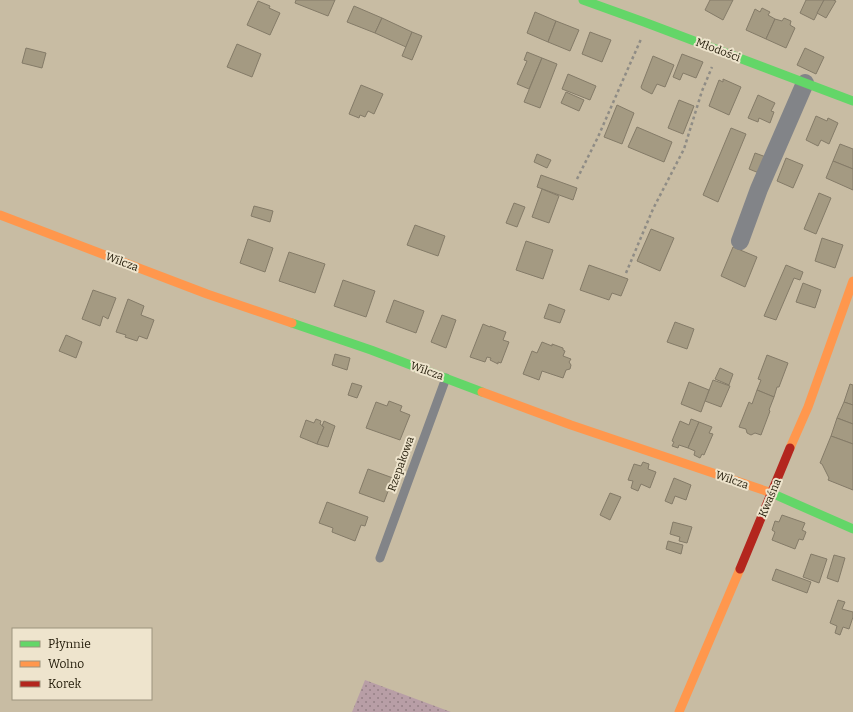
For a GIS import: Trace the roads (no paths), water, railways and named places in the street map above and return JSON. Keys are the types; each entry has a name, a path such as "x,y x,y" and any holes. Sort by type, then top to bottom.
{"street":[{"name":"Młodości","path":"583,0 648,23 853,101"},
{"path":"740,241 759,189 805,82"},
{"name":"Wilcza","path":"0,215 208,294 371,350 571,425 772,494 853,529"},
{"name":"Kwaśna","path":"679,712 808,407 853,281"}],"lane":[{"name":"Rzepakowa","path":"380,558 446,378"}]}
